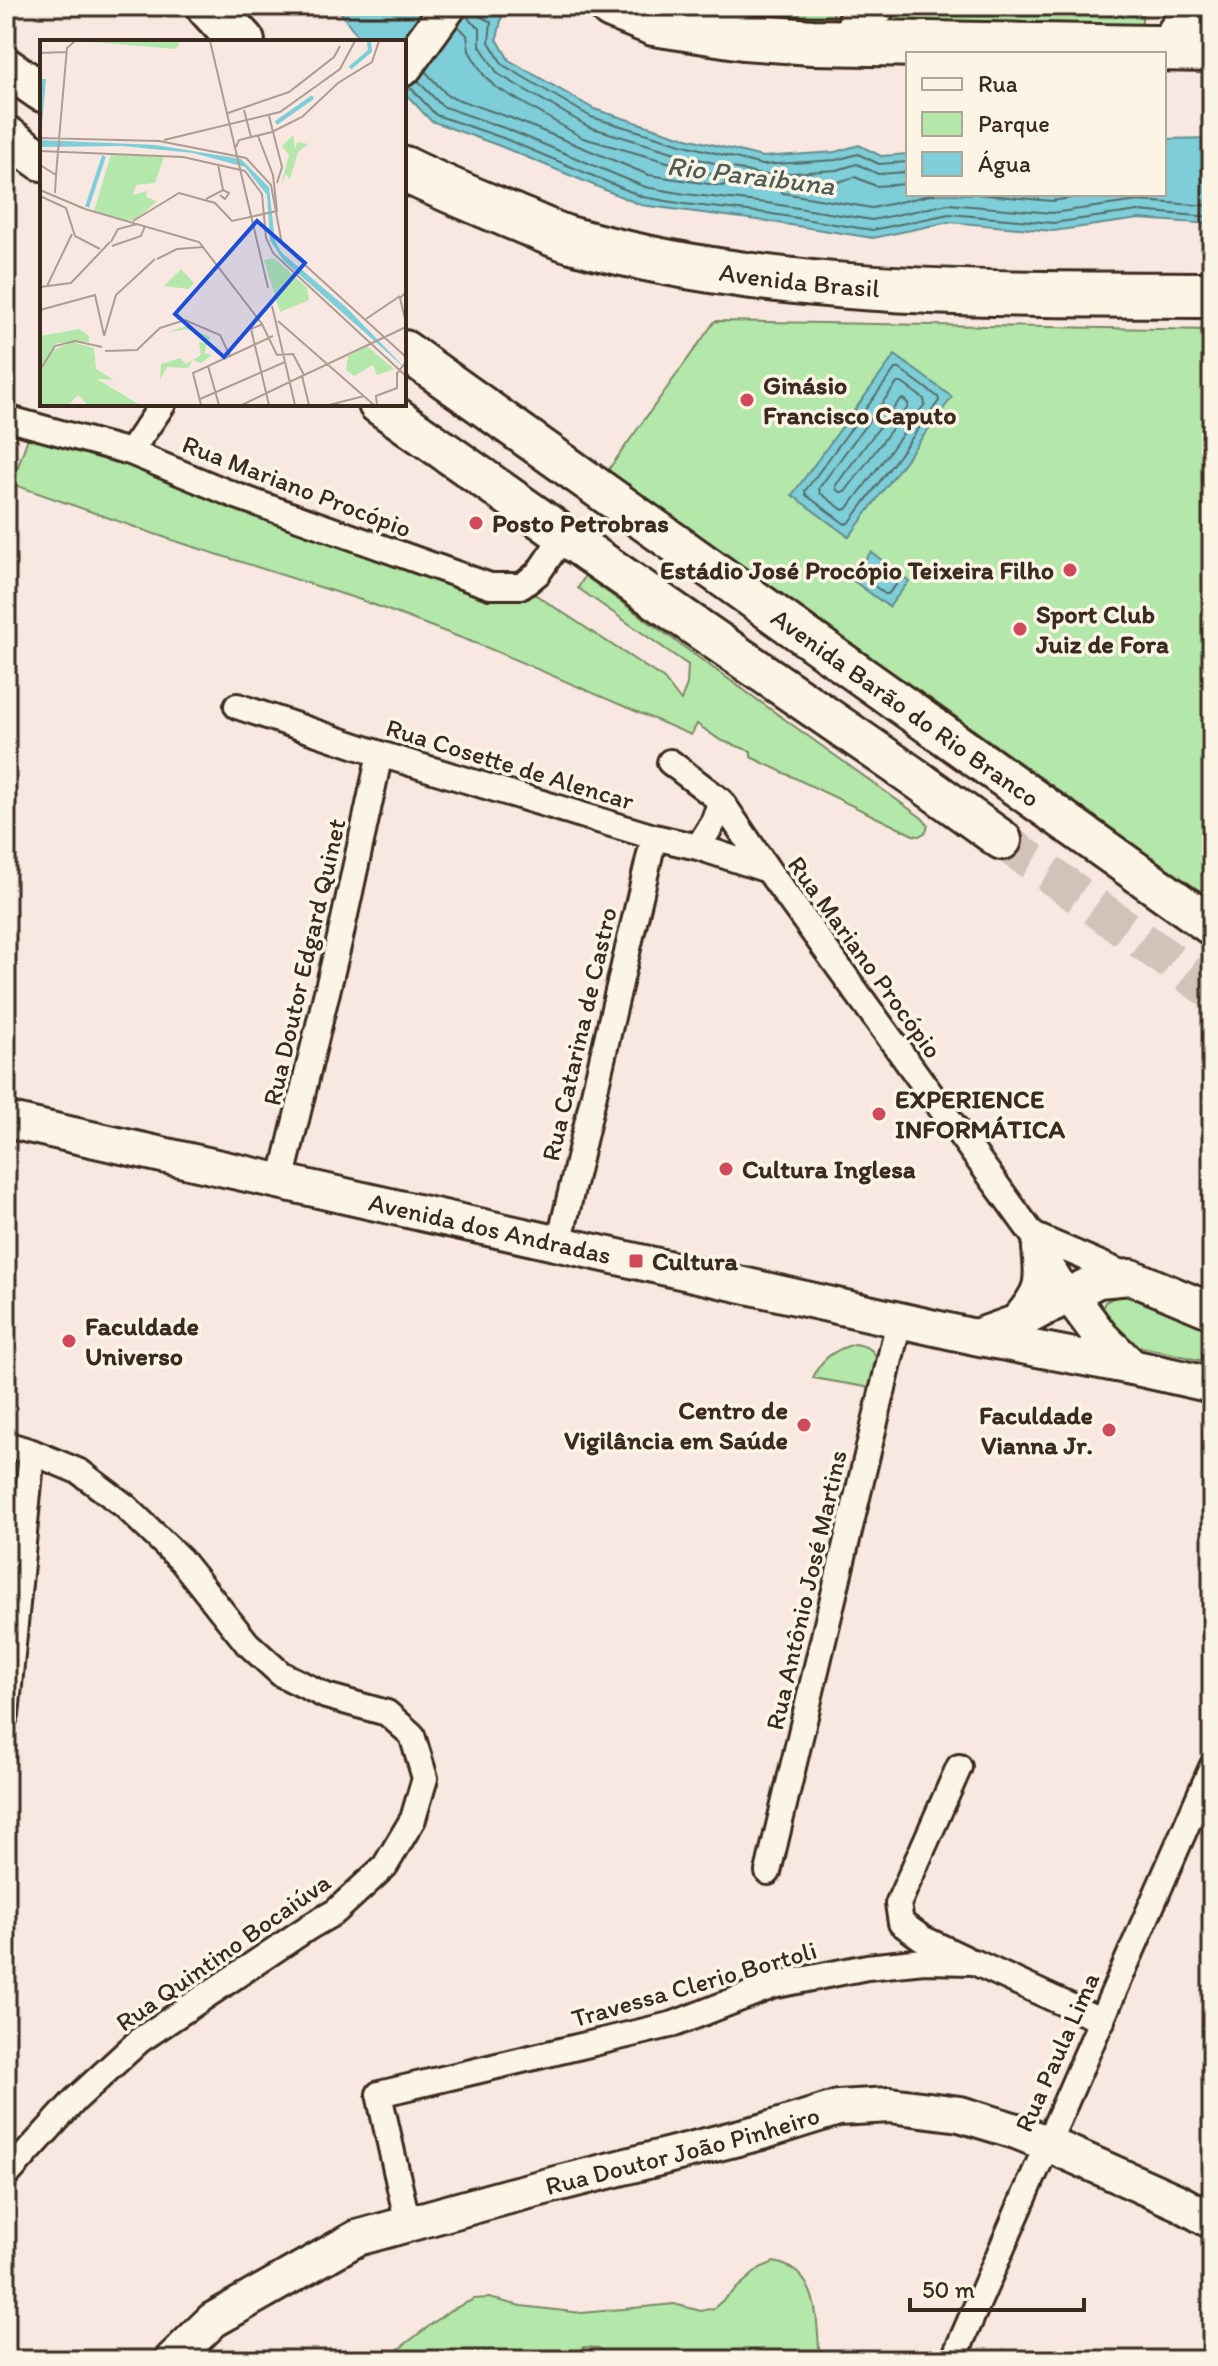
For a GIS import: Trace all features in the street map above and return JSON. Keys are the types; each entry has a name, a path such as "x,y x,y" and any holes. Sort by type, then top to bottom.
{"highway":[{"path":"209,6 240,40"},
{"path":"612,6 654,23 739,37 852,20 1157,48 1212,49"},
{"name":"Avenida Brasil","path":"406,170 569,240 713,270 817,283 1005,294 1212,295"}],"main road":[{"path":"406,65 449,6"},
{"path":"6,67 40,91"},
{"path":"6,135 40,160"},
{"name":"Avenida Barão do Rio Branco","path":"406,351 1212,926"},
{"name":"Avenida Barão do Rio Branco","path":"381,406 1002,840"},
{"name":"Avenida dos Andradas","path":"6,1120 899,1321 1212,1385"},
{"path":"1018,1322 1034,1302 1043,1279 1036,1242"},
{"path":"975,1337 1018,1322 1098,1280 1131,1277 1212,1311"},
{"path":"1069,1294 1101,1337 1132,1367"},
{"name":"Rua Doutor João Pinheiro","path":"172,2360 213,2320 357,2238 761,2132 838,2108 890,2105 960,2114 1048,2144 1180,2203 1212,2221"}],"street":[{"path":"1157,48 1178,19 1212,20"},
{"path":"130,452 162,406"},
{"name":"Rua Mariano Procópio","path":"6,418 130,452 234,495 490,586 522,586 538,573 564,535"},
{"name":"Rua Cosette de Alencar","path":"237,706 380,754 768,870"},
{"name":"Rua Doutor Edgard Quinet","path":"281,1182 340,938 380,754"},
{"name":"Rua Mariano Procópio","path":"670,762 721,801 1036,1242 1069,1294"},
{"path":"698,847 713,823 721,801"},
{"name":"Rua Catarina de Castro","path":"559,1244 654,837"},
{"path":"1036,1242 1131,1277"},
{"name":"Rua Antônio José Martins","path":"768,1872 899,1321"},
{"name":"Rua Quintino Bocaiúva","path":"6,1444 80,1472 125,1506 181,1560 247,1643 281,1674 326,1696 387,1713 412,1735 425,1778 413,1819 385,1866 335,1912 140,2040 75,2100 6,2176"},
{"path":"6,1715 32,1452"},
{"path":"959,1767 898,1904 901,1923 922,1938 974,1962"},
{"name":"Rua Paula Lima","path":"953,2360 1212,1767"},
{"name":"Travessa Clerio Bortoli","path":"408,2224 379,2094 674,2024 772,1986 867,1967 924,1961 974,1962 1102,2021"}],"green space":[{"path":"758,6 834,6 833,20 826,30 744,37"},
{"path":"872,6 1143,6 1140,47 879,43"},
{"name":"Sport Club Juiz de Fora","path":"715,321 1212,330 1212,896 1195,888 934,701 604,476"},
{"path":"32,426 522,586 664,679 681,701 687,684 688,665 578,588 585,576 922,818 928,825 926,832 913,835 751,757 751,751 720,740 697,724 691,735 488,648 361,600 172,540 12,484"},
{"path":"1129,1296 1212,1330 1212,1363 1117,1341 1100,1315 1105,1302 1115,1297"},
{"path":"855,1344 865,1346 875,1354 872,1388 813,1378 829,1356"},
{"path":"774,2262 789,2267 808,2287 816,2315 820,2360 609,2360 599,2348 584,2347 566,2360 384,2360 449,2311 474,2299 489,2298 521,2306 582,2313 674,2304 701,2311 714,2308 760,2268"}],"water":[{"name":"Rio Paraibuna","path":"336,6 473,6 502,16 497,39 509,60 594,109 683,137 762,157 835,152 859,145 881,156 906,154 906,196 1166,196 1166,139 1212,138 1212,224 1139,219 1053,231 949,222 873,238 641,205 500,146 431,121 406,94 406,40 361,40"},
{"path":"895,355 952,397 849,537 792,495"},
{"path":"871,552 909,581 889,607 851,579"}],"tunnel":[{"path":"1002,840 1212,991"}],"place":[{"name":"Ginásio Francisco Caputo","path":"747,400"},
{"name":"Posto Petrobras","path":"476,523"},
{"name":"Estádio José Procópio Teixeira Filho","path":"1070,570"},
{"name":"Sport Club Juiz de Fora","path":"1020,629"},
{"name":"EXPERIENCE INFORMÁTICA","path":"879,1114"},
{"name":"Cultura Inglesa","path":"726,1169"},
{"name":"Cultura","path":"636,1261"},
{"name":"Faculdade Universo","path":"69,1341"},
{"name":"Centro de Vigilância em Saúde","path":"804,1425"},
{"name":"Faculdade Vianna Jr.","path":"1109,1430"}]}
